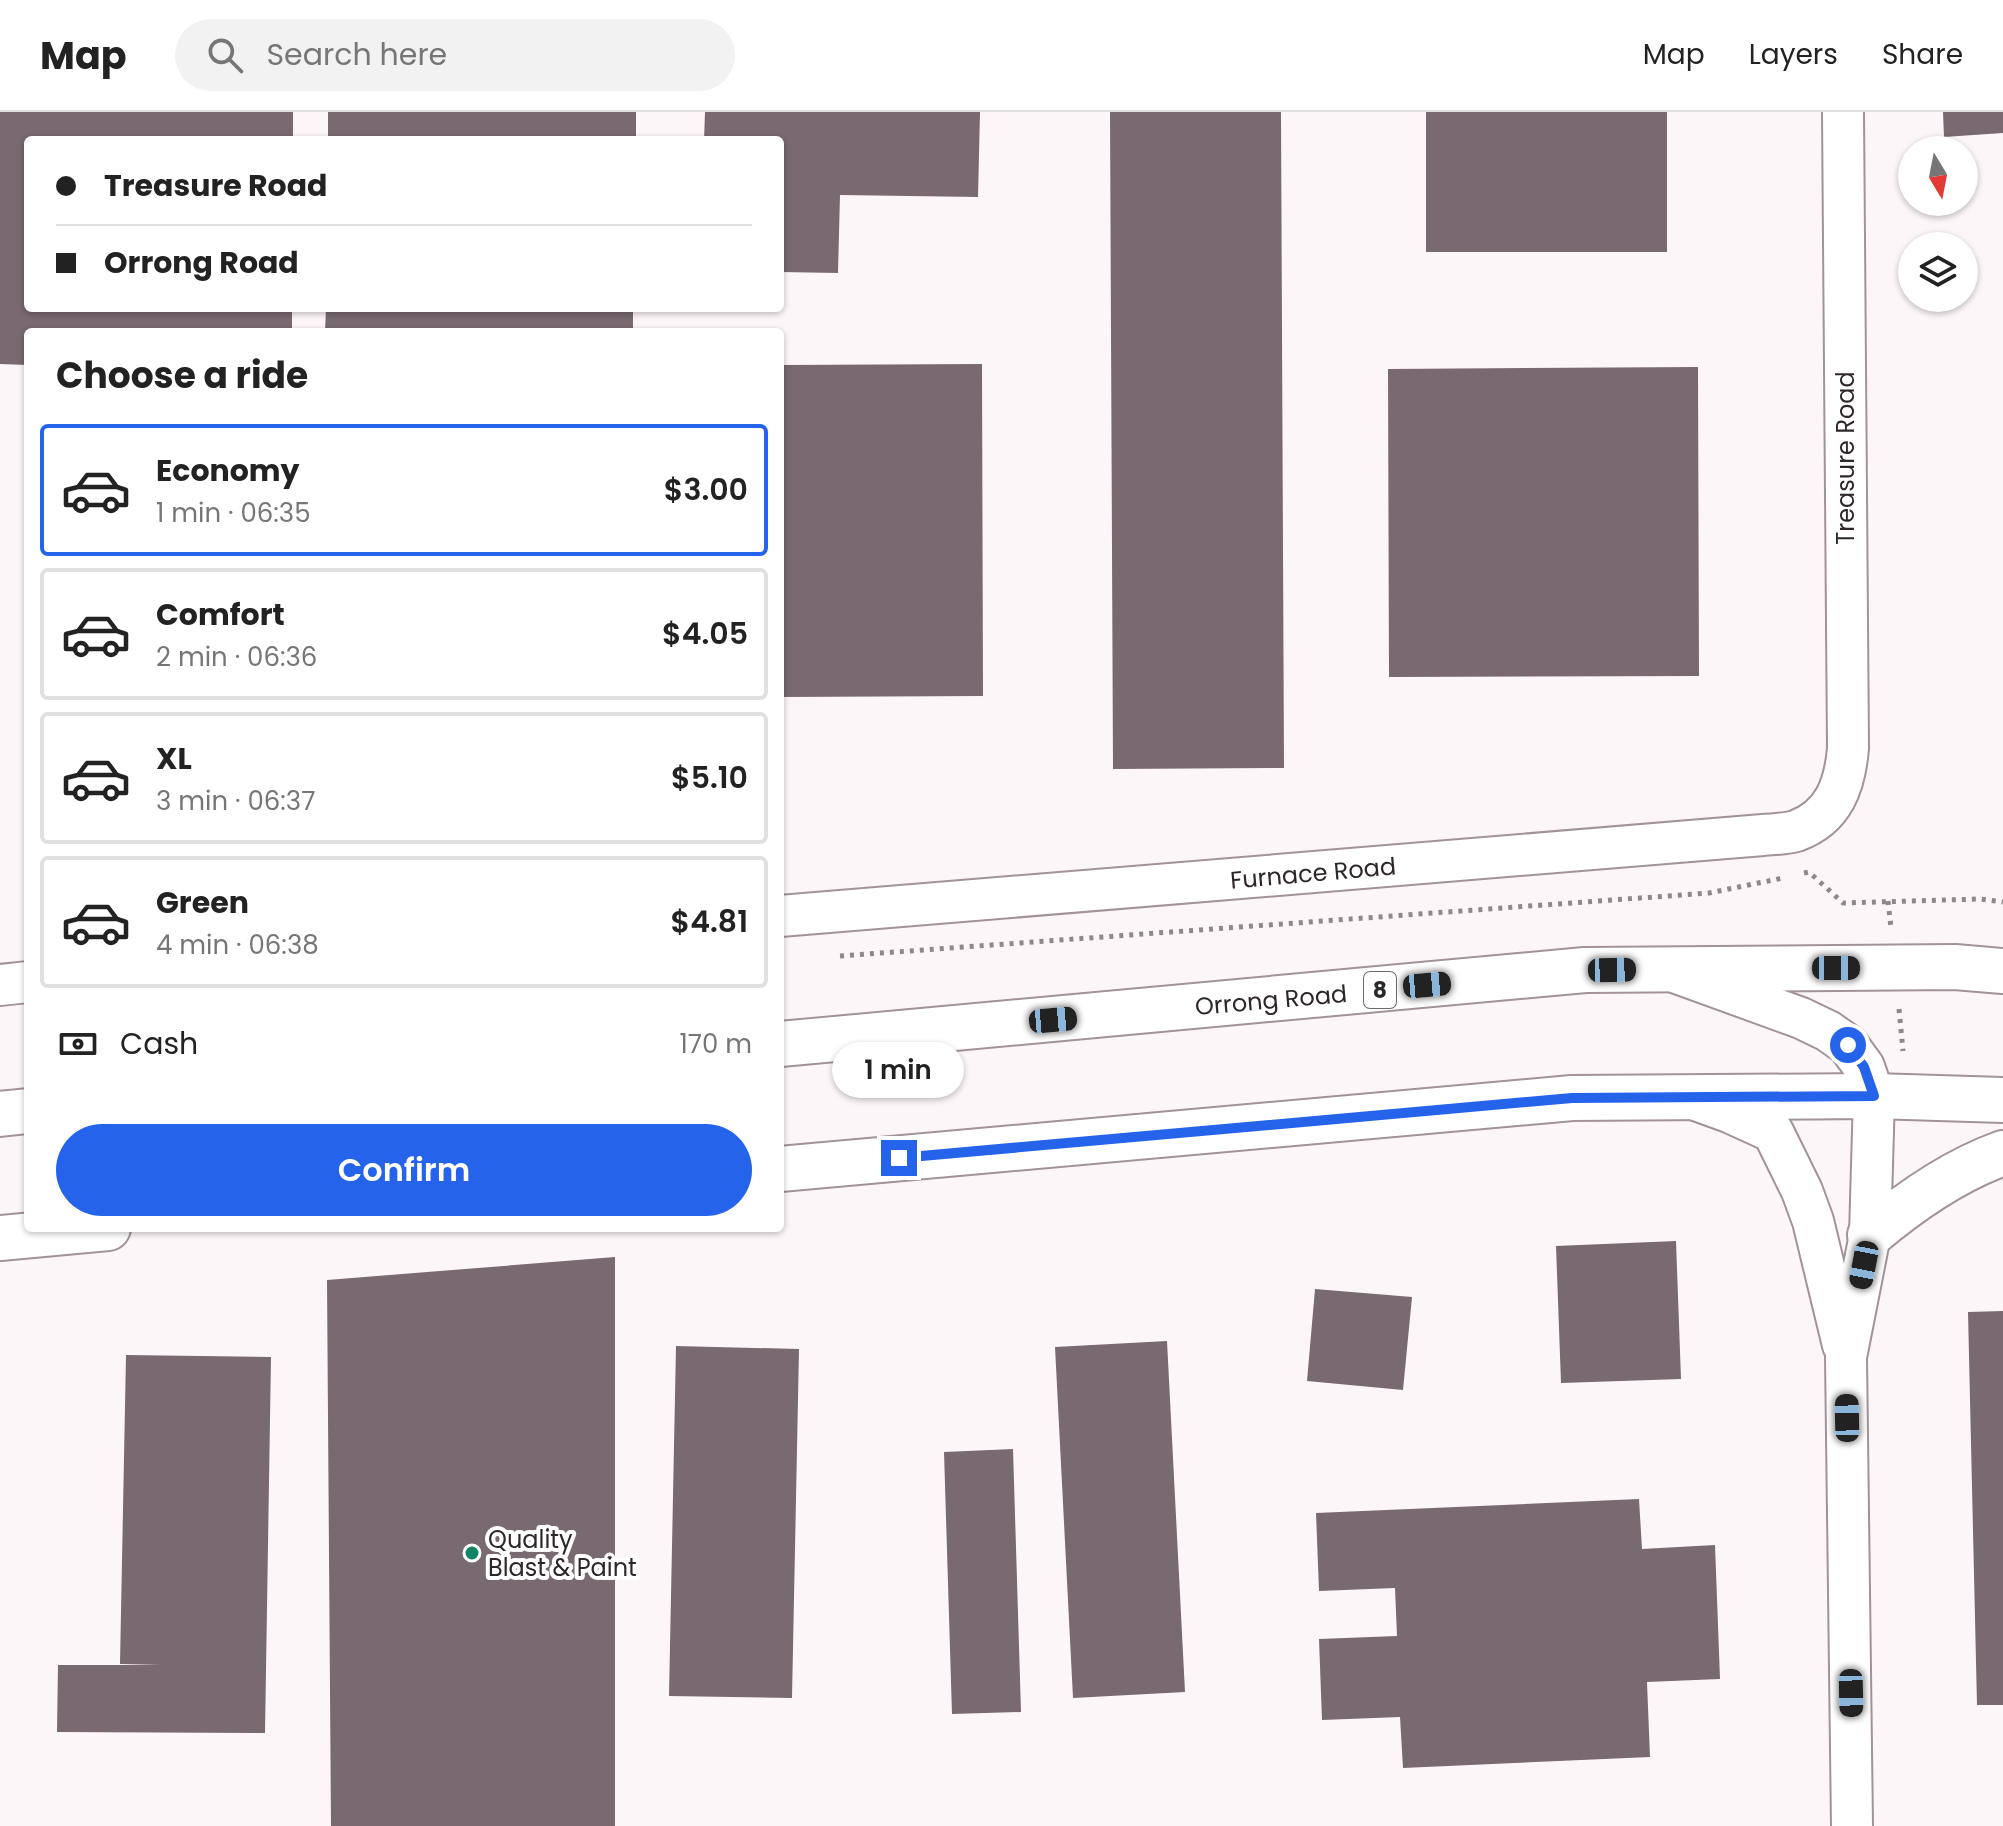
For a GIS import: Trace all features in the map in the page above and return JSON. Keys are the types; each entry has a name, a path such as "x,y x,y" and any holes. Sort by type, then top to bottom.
{"highway":[{"name":"Orrong Road","path":"784,1044 1585,970 1955,967 2003,971"},
{"path":"784,1169 1572,1098 1874,1096 2003,1100"},
{"path":"0,1114 24,1111"},
{"path":"1870,1235 1906,1204 1981,1161 2003,1153"},
{"path":"0,1238 65,1232"}],"street":[{"name":"Treasure Road","path":"1834,801 1846,777 1848,748 1843,112"},
{"name":"Furnace Road","path":"784,916 1763,835 1795,831 1819,819 1834,801"},
{"path":"1667,969 1801,1018 1828,1031 1848,1045 1864,1067 1874,1096 1870,1235 1846,1357 1852,1826"},
{"path":"0,985 24,982"},
{"path":"1685,1097 1773,1132 1813,1221 1846,1357"}],"path":[{"path":"827,957 1709,893 1809,872 1843,903 1980,899 2003,902"},
{"path":"1888,901 1903,1050 1916,1097"}],"building":[{"path":"0,112 293,112 293,136 24,136 24,312 292,312 292,328 24,328 24,365 0,364"},
{"path":"328,112 636,112 636,136 328,136"},
{"path":"705,112 980,112 978,197 840,195 838,273 784,272 784,136 704,136"},
{"path":"1110,112 1281,112 1284,768 1113,769"},
{"path":"1426,112 1667,112 1667,252 1426,252"},
{"path":"1943,112 2003,112 2003,133 1944,136"},
{"path":"326,312 633,312 633,328 325,328"},
{"path":"982,364 983,696 784,697 784,365"},
{"path":"1698,367 1699,676 1389,677 1388,369"},
{"path":"1676,1241 1681,1379 1561,1383 1556,1246"},
{"name":"Quality Blast & Paint","path":"615,1257 615,1826 331,1826 327,1280"},
{"path":"1315,1289 1412,1297 1403,1390 1307,1381"},
{"path":"2003,1311 2003,1705 1977,1705 1968,1312"},
{"path":"1167,1341 1185,1692 1073,1698 1055,1347"},
{"path":"676,1346 799,1349 792,1698 669,1696"},
{"path":"126,1355 271,1357 265,1733 57,1732 58,1665 162,1665 120,1664"},
{"path":"1013,1449 1021,1712 952,1714 944,1452"},
{"path":"1639,1499 1642,1549 1715,1545 1720,1679 1647,1682 1650,1757 1403,1768 1400,1717 1322,1720 1319,1639 1397,1636 1395,1588 1319,1591 1316,1513"}],"place":[{"name":"Quality Blast & Paint","path":"472,1553"}],"route":[{"path":"899,1158 1572,1098 1874,1096 1864,1067 1848,1045"}]}
